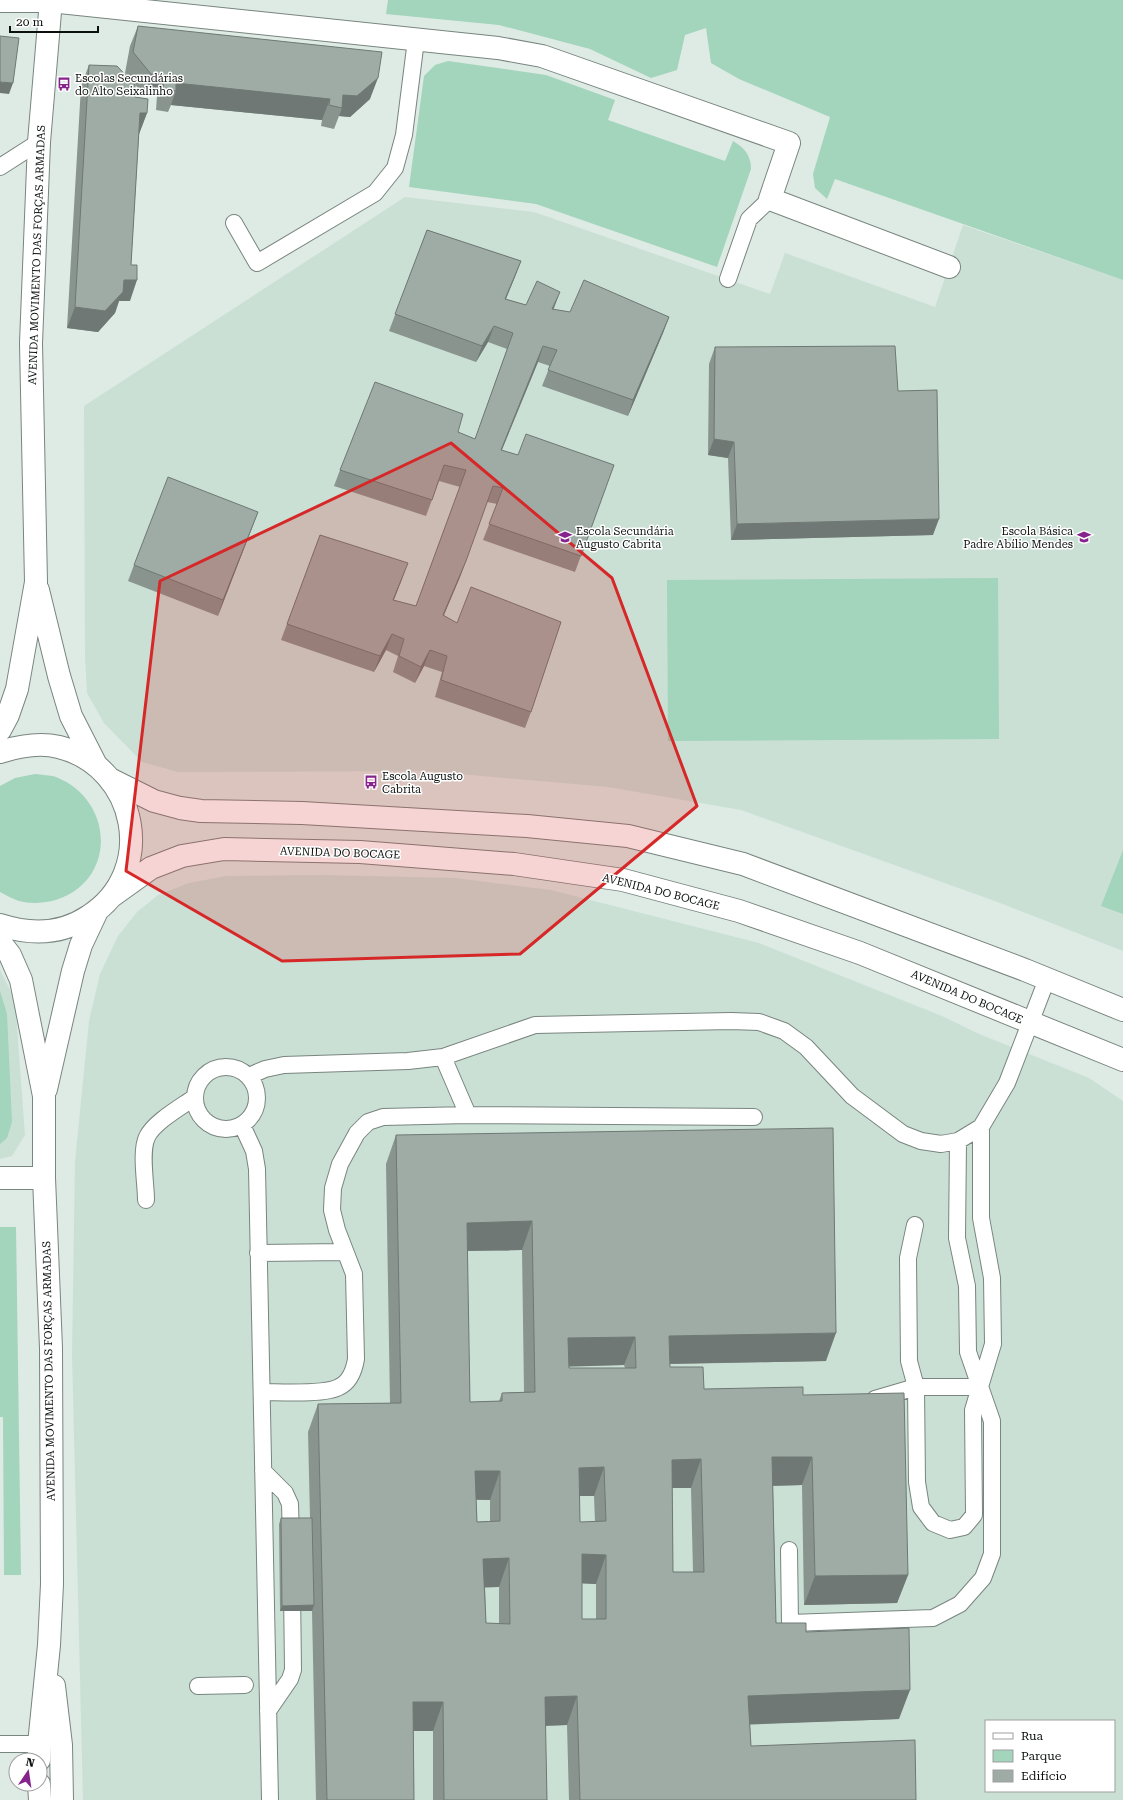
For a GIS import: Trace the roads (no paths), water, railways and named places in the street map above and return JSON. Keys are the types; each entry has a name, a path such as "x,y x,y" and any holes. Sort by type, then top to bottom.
{"street":[{"path":"0,0 51,0 220,9 416,40 498,48 542,56 789,143 770,199 949,267"},
{"name":"AVENIDA MOVIMENTO DAS FORÇAS ARMADAS","path":"0,730 8,715 17,688 36,582 31,343 39,142 51,0"},
{"name":"AVENIDA MOVIMENTO DAS FORÇAS ARMADAS","path":"36,582 59,676 71,716 103,772 122,796 129,816 132,836 130,857 123,878 105,904 82,945 73,971 44,1096"},
{"path":"0,752 18,746 38,744 59,746 78,754 103,772 154,801 180,808 201,811 302,813 496,824 628,836 743,864 1047,979 1123,1010"},
{"name":"AVENIDA DO BOCAGE","path":"0,925 16,930 38,933 59,930 80,923 150,868 182,856 224,849 360,852 514,864 623,880 739,911 860,952 1123,1060"},
{"name":"AVENIDA MOVIMENTO DAS FORÇAS ARMADAS","path":"0,942 10,955 21,980 44,1096 44,1178 51,1356 52,1584 49,1645 39,1752"},
{"path":"0,1178 44,1178"},
{"name":"AVENIDA MOVIMENTO DAS FORÇAS ARMADAS","path":"49,1645 61,1745 62,1800"}],"lane":[{"path":"234,223 257,263 375,193 395,168 404,135 416,40"},
{"path":"0,167 39,142"},
{"path":"728,279 749,219 770,199"},
{"path":"249,1076 265,1069 284,1065 408,1061 443,1057 535,1025 732,1021 759,1022 784,1031 806,1047 852,1096 904,1134 921,1141 941,1144 958,1141 981,1127 1008,1083 1047,979"},
{"path":"443,1057 468,1115"},
{"path":"220,1067 231,1067 240,1070 249,1076 255,1085 258,1096 256,1108 251,1117 242,1125 232,1128 221,1128 210,1125 202,1118 196,1108 195,1097 196,1087 202,1077 211,1070 220,1067"},
{"path":"146,1200 144,1149 147,1138 153,1128 195,1097"},
{"path":"262,1392 327,1391 339,1388 347,1381 353,1372 356,1359 354,1274 337,1230 332,1210 333,1188 340,1164 357,1133 368,1122 383,1117 468,1115 754,1117"},
{"path":"242,1125 254,1151 256,1169 271,1799"},
{"path":"915,1225 908,1258 909,1361 916,1387 917,1482 921,1507 932,1523 950,1530 964,1527 974,1515 973,1410 993,1344 992,1278 981,1218 981,1127"},
{"path":"788,1550 790,1623 933,1618 960,1604 983,1578 992,1554 992,1421 968,1352 967,1286 957,1238 958,1141"},
{"path":"258,1253 345,1252"},
{"path":"863,1403 916,1387 980,1386"},
{"path":"263,1471 285,1493 290,1504 292,1565 294,1670 290,1679 268,1711"},
{"path":"198,1686 245,1685"},
{"path":"0,1744 39,1752"}],"place":[{"name":"Escolas Secundárias do Alto Seixalinho","path":"64,84"},
{"name":"Escola Secundária Augusto Cabrita","path":"565,537"},
{"name":"Escola Básica Padre Abílio Mendes","path":"1084,537"},
{"name":"Escola Augusto Cabrita","path":"371,782"}]}
